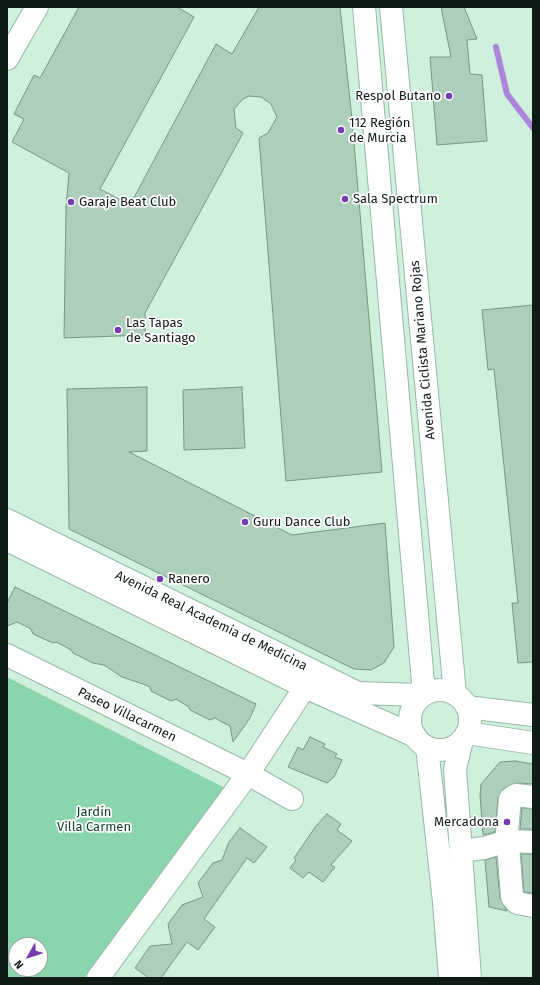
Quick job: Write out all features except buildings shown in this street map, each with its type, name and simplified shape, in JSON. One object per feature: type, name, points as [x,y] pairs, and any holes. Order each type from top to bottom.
[{"type":"main road","points":[[7,59],[37,7]]},
{"type":"main road","points":[[364,7],[423,695]]},
{"type":"main road","name":"Avenida Ciclista Mariano Rojas","points":[[391,7],[461,700]]},
{"type":"main road","name":"Avenida Real Academia de Medicina","points":[[7,520],[313,681],[421,742]]},
{"type":"main road","name":"Avenida Real Academia de Medicina","points":[[7,540],[313,681],[358,693],[423,695]]},
{"type":"main road","name":"Paseo Villacarmen","points":[[7,655],[248,774],[292,799]]},
{"type":"main road","points":[[98,978],[248,774],[313,681]]},
{"type":"main road","points":[[450,978],[444,902],[421,742],[410,722],[410,714],[416,700],[423,695],[439,690],[461,700],[533,715]]},
{"type":"main road","points":[[461,700],[470,716],[455,769],[470,978]]},
{"type":"main road","points":[[421,742],[436,750],[446,749],[464,737],[533,743]]},
{"type":"main road","points":[[533,797],[516,796],[510,799],[507,831],[512,897],[517,903],[533,906]]},
{"type":"main road","points":[[460,851],[484,848],[508,841],[533,842]]},
{"type":"green space","name":"Jardín Villa Carmen","points":[[7,677],[227,789],[84,978],[7,978]]},
{"type":"waterway","points":[[496,47],[507,94],[533,128]]},
{"type":"place","name":"Respol Butano","points":[[449,96]]},
{"type":"place","name":"112 Región de Murcia","points":[[341,130]]},
{"type":"place","name":"Sala Spectrum","points":[[345,199]]},
{"type":"place","name":"Garaje Beat Club","points":[[71,202]]},
{"type":"place","name":"Las Tapas de Santiago","points":[[118,330]]},
{"type":"place","name":"Guru Dance Club","points":[[245,522]]},
{"type":"place","name":"Ranero","points":[[160,579]]},
{"type":"place","name":"Mercadona","points":[[507,822]]}]
